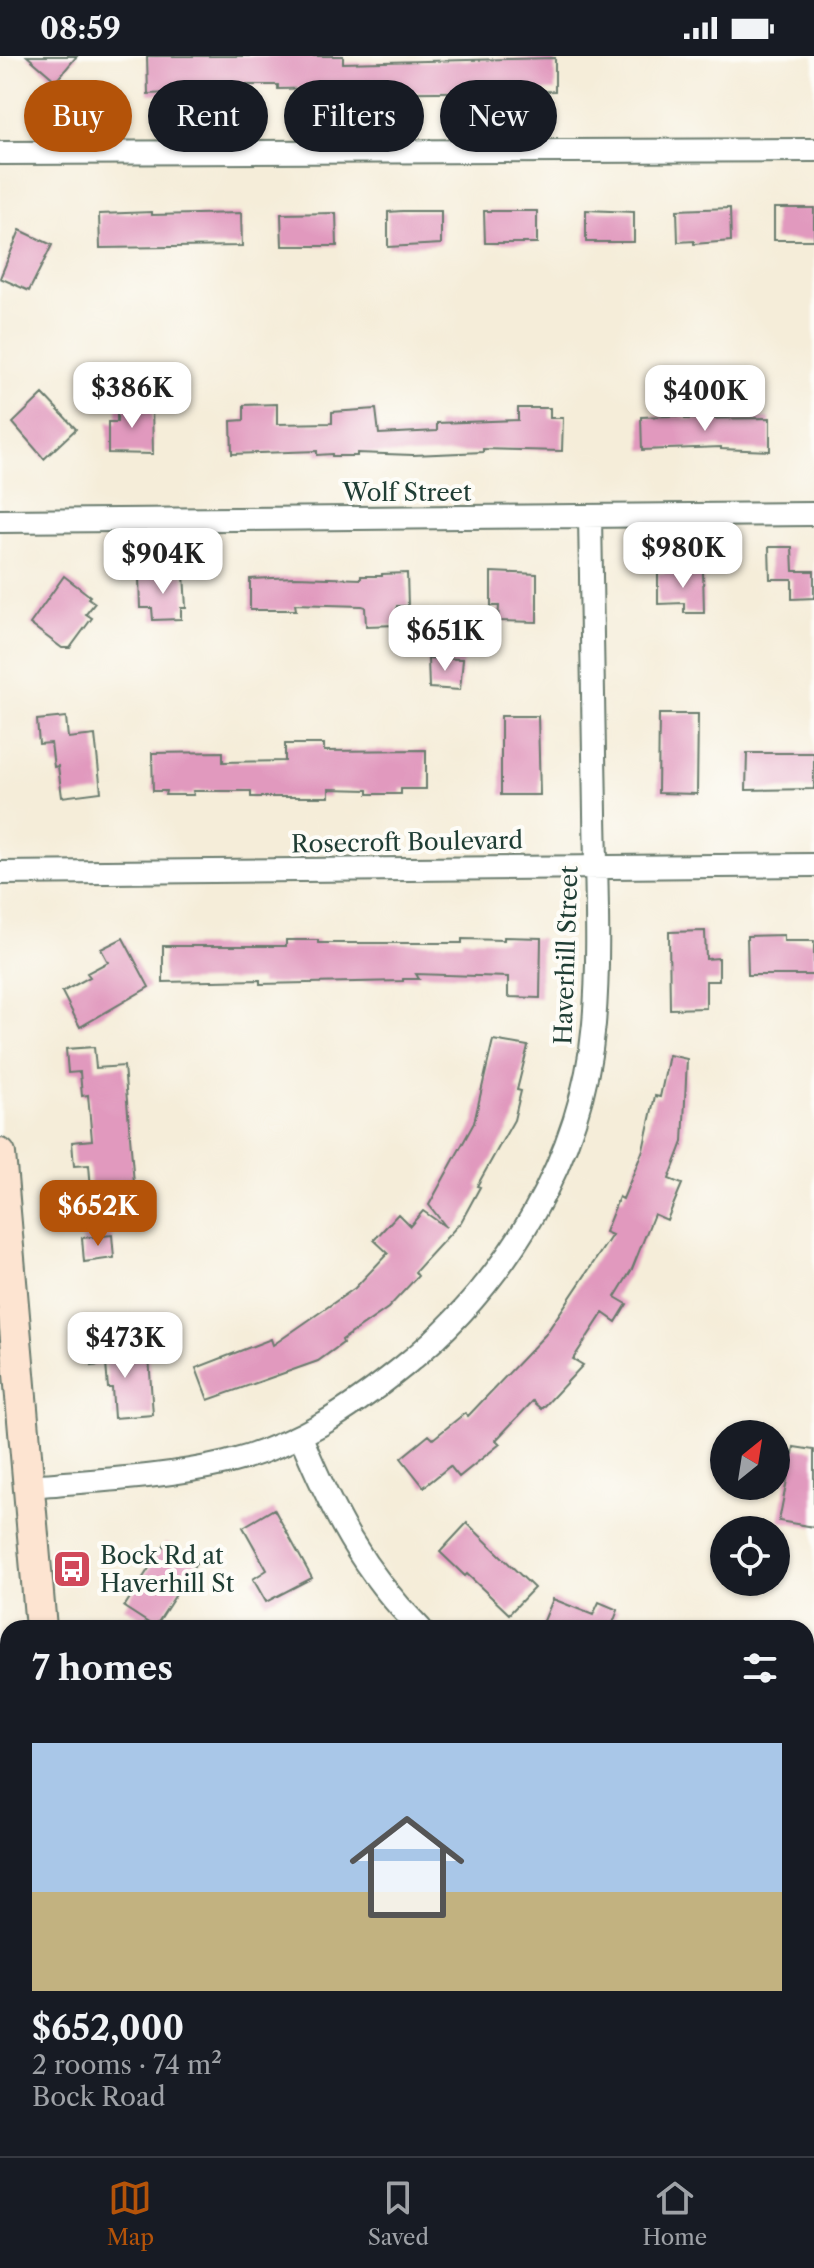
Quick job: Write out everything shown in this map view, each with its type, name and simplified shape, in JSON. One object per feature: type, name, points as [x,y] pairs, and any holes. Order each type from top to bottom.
[{"type":"main road","points":[[0,1154],[40,1620]]},
{"type":"street","points":[[0,153],[814,150]]},
{"type":"street","name":"Wolf Street","points":[[0,521],[814,514]]},
{"type":"street","name":"Haverhill Street","points":[[30,1486],[173,1474],[229,1462],[301,1437],[374,1390],[437,1340],[495,1274],[518,1242],[538,1206],[571,1130],[589,1060],[595,1001],[590,517]]},
{"type":"street","name":"Rosecroft Boulevard","points":[[0,873],[814,865]]},
{"type":"street","points":[[301,1437],[328,1503],[346,1536],[413,1620]]},
{"type":"building","points":[[27,56],[77,56],[55,80]]},
{"type":"building","points":[[147,56],[343,56],[343,63],[555,58],[555,80],[440,80],[440,92],[424,92],[424,80],[284,80],[284,89],[278,89],[278,85],[268,85],[268,80],[148,80],[148,94]]},
{"type":"building","points":[[730,208],[731,241],[678,242],[677,210]]},
{"type":"building","points":[[774,208],[814,208],[814,240],[774,240]]},
{"type":"building","points":[[586,210],[634,212],[634,242],[586,242]]},
{"type":"building","points":[[441,211],[441,244],[388,247],[388,212]]},
{"type":"building","points":[[484,211],[537,211],[537,243],[485,243]]},
{"type":"building","points":[[152,212],[152,215],[241,213],[242,246],[100,248],[99,214]]},
{"type":"building","points":[[336,213],[337,246],[282,246],[281,214]]},
{"type":"building","points":[[20,230],[52,245],[29,291],[0,278]]},
{"type":"building","points":[[43,394],[76,429],[44,459],[13,423]]},
{"type":"building","points":[[117,404],[152,404],[153,454],[108,453],[108,422],[117,422]]},
{"type":"building","points":[[277,404],[277,424],[332,423],[332,412],[376,409],[379,434],[437,431],[437,423],[518,420],[518,408],[550,408],[550,418],[563,418],[562,451],[483,449],[483,452],[413,455],[357,453],[357,456],[317,455],[317,451],[232,454],[231,421],[244,420],[244,405]]},
{"type":"building","points":[[685,416],[685,419],[770,418],[770,451],[721,447],[642,450],[641,417]]},
{"type":"building","points":[[769,547],[792,547],[793,571],[814,571],[814,598],[792,599],[792,579],[770,579]]},
{"type":"building","points":[[703,570],[704,613],[684,613],[684,603],[658,604],[658,573]]},
{"type":"building","points":[[491,572],[537,574],[537,622],[498,621],[499,606],[491,606]]},
{"type":"building","points":[[407,573],[408,606],[397,606],[398,625],[366,626],[365,607],[362,606],[295,604],[296,610],[250,610],[250,579],[361,579],[361,576]]},
{"type":"building","points":[[184,574],[186,608],[181,608],[181,619],[153,620],[152,608],[140,608],[139,577]]},
{"type":"building","points":[[64,576],[95,603],[86,614],[92,618],[70,648],[62,648],[30,624]]},
{"type":"building","points":[[428,658],[463,659],[460,690],[429,688]]},
{"type":"building","points":[[659,714],[698,714],[697,794],[658,793]]},
{"type":"building","points":[[501,716],[538,716],[540,795],[501,795]]},
{"type":"building","points":[[66,717],[68,738],[95,735],[101,792],[62,797],[51,743],[39,744],[37,720]]},
{"type":"building","points":[[285,744],[324,744],[324,751],[426,750],[426,789],[401,789],[401,794],[368,794],[368,790],[329,789],[329,797],[251,797],[251,791],[193,791],[194,795],[165,795],[166,791],[153,791],[152,753],[223,752],[223,762],[285,761]]},
{"type":"building","points":[[747,753],[814,753],[814,789],[746,790]]},
{"type":"building","points":[[705,931],[706,959],[719,958],[719,981],[706,981],[706,1008],[670,1009],[669,932]]},
{"type":"building","points":[[784,935],[784,941],[814,941],[814,975],[748,975],[747,936]]},
{"type":"building","points":[[504,937],[541,938],[540,998],[508,997],[508,977],[416,974],[419,979],[403,981],[260,984],[260,980],[163,982],[163,946],[286,946],[286,940],[318,940],[318,943],[462,943],[462,939],[504,940]]},
{"type":"building","points":[[123,938],[149,987],[80,1027],[62,992],[90,977],[87,973],[108,962],[101,949]]},
{"type":"building","points":[[493,1040],[528,1046],[517,1090],[521,1091],[514,1120],[477,1186],[480,1187],[461,1222],[415,1272],[418,1276],[388,1308],[318,1361],[208,1400],[196,1368],[271,1339],[273,1345],[355,1288],[388,1253],[374,1240],[398,1214],[410,1226],[423,1211],[446,1227],[429,1205],[474,1123]]},
{"type":"building","points":[[94,1047],[96,1068],[124,1066],[135,1195],[96,1202],[95,1189],[91,1189],[89,1165],[74,1166],[72,1142],[92,1140],[88,1095],[82,1096],[80,1072],[68,1073],[66,1049]]},
{"type":"building","points":[[669,1055],[687,1059],[683,1142],[669,1179],[682,1184],[667,1220],[654,1214],[632,1269],[615,1297],[627,1304],[616,1322],[603,1313],[573,1359],[583,1365],[542,1409],[533,1401],[496,1440],[500,1444],[459,1477],[450,1466],[424,1487],[401,1458],[429,1435],[433,1439],[465,1413],[468,1416],[545,1335],[612,1235],[605,1232],[619,1197],[623,1199],[643,1150],[655,1096],[660,1097]]},
{"type":"building","points":[[112,1235],[114,1258],[84,1262],[82,1238]]},
{"type":"building","points":[[119,1339],[121,1360],[149,1357],[153,1415],[114,1418],[112,1388],[108,1388],[106,1364],[92,1366],[91,1342]]},
{"type":"building","points":[[794,1447],[814,1450],[814,1527],[790,1523],[790,1516],[780,1516],[783,1500],[790,1500],[790,1454],[793,1454]]},
{"type":"building","points":[[274,1509],[312,1578],[266,1602],[253,1579],[267,1570],[243,1527]]},
{"type":"building","points":[[467,1523],[534,1588],[509,1614],[440,1552]]},
{"type":"building","points":[[166,1542],[197,1562],[160,1620],[144,1620],[124,1607]]},
{"type":"building","points":[[553,1599],[593,1615],[599,1602],[618,1610],[614,1620],[544,1620]]},
{"type":"place","name":"Bock Rd at Haverhill St","points":[[72,1569]]}]
